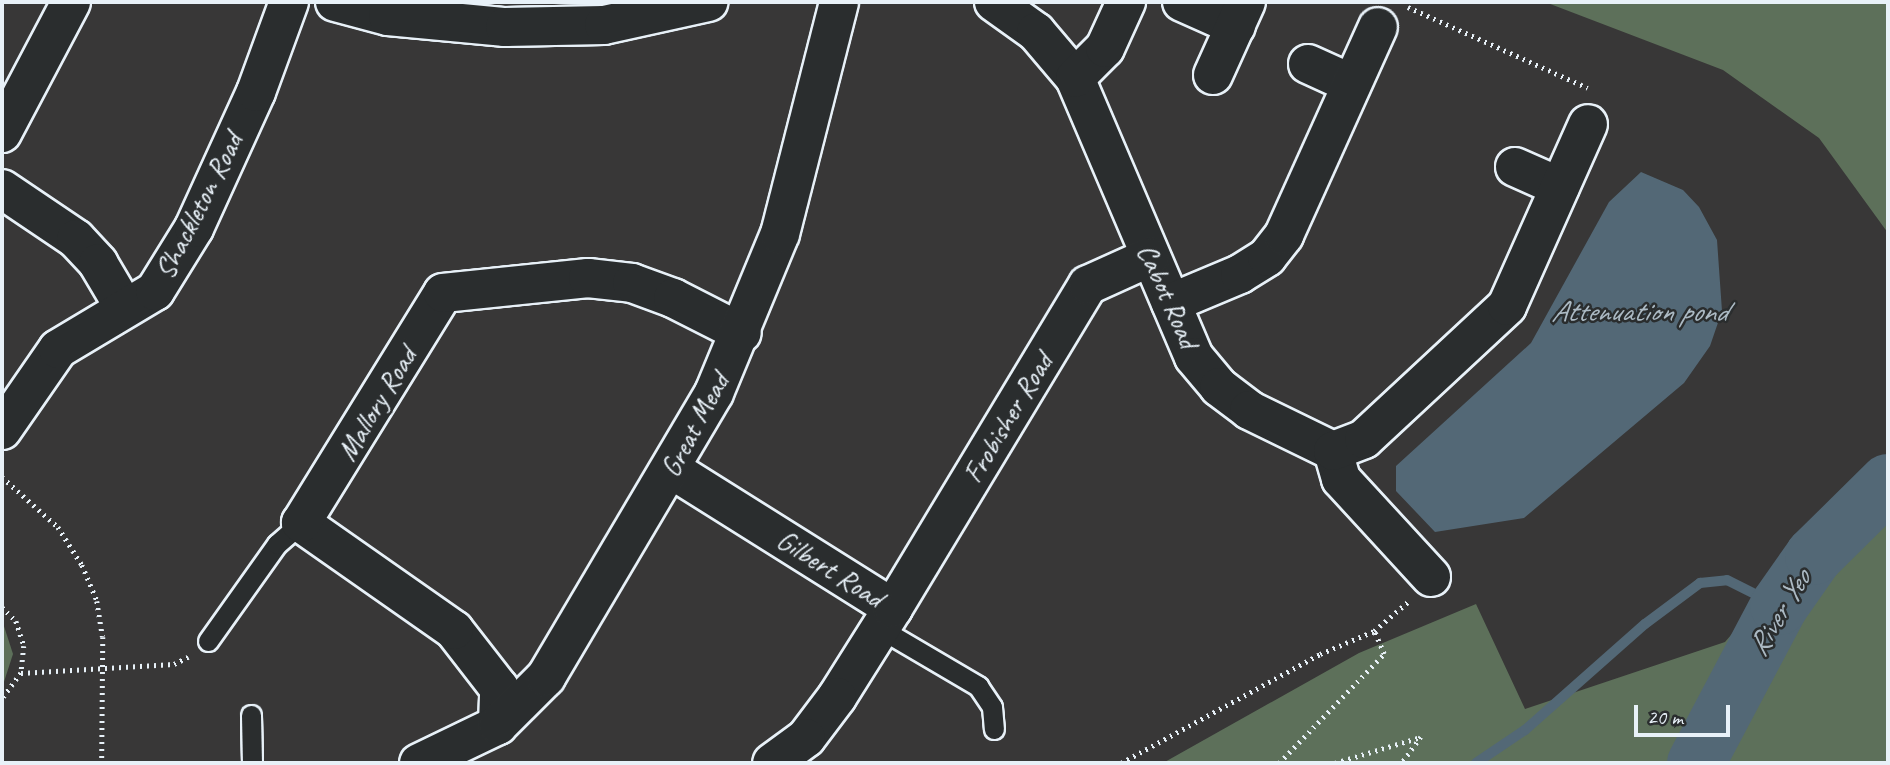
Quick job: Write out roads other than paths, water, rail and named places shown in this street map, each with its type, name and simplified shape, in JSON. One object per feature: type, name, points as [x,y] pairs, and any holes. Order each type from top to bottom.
[{"type":"street","points":[[2,133],[71,2]]},
{"type":"street","name":"Shackleton Road","points":[[2,430],[58,349],[124,307],[155,291],[194,228],[256,92],[289,2]]},
{"type":"street","points":[[335,2],[505,27],[604,25],[709,2]]},
{"type":"street","name":"Great Mead","points":[[435,760],[498,725],[547,677],[671,470],[742,333],[780,234],[839,2]]},
{"type":"street","name":"Cabot Road","points":[[994,2],[1036,32],[1075,78],[1194,356],[1220,387],[1249,410],[1333,451]]},
{"type":"street","points":[[1075,78],[1105,48],[1126,2]]},
{"type":"street","points":[[1182,2],[1241,14],[1213,75]]},
{"type":"street","points":[[1171,303],[1240,274],[1267,257],[1284,235],[1387,15]]},
{"type":"street","points":[[1308,64],[1352,85]]},
{"type":"street","points":[[1431,577],[1341,479],[1333,451],[1364,439],[1507,306],[1588,124]]},
{"type":"street","points":[[1515,167],[1560,187]]},
{"type":"street","points":[[2,190],[76,239],[98,263],[124,307]]},
{"type":"street","name":"Frobisher Road","points":[[887,619],[1088,285],[1150,257]]},
{"type":"street","name":"Mallory Road","points":[[301,523],[443,293],[588,278],[632,283],[673,298],[742,333]]},
{"type":"street","name":"Gilbert Road","points":[[671,470],[887,619],[806,738],[772,763]]},
{"type":"street","points":[[301,523],[454,630],[499,688],[498,725]]},
{"type":"lane","points":[[208,640],[277,544],[301,523]]},
{"type":"lane","points":[[887,619],[978,686],[992,707],[994,729]]},
{"type":"lane","points":[[251,715],[252,763]]},
{"type":"water","name":"Attenuation pond","points":[[1641,172],[1683,190],[1699,207],[1717,240],[1722,311],[1710,346],[1684,383],[1524,518],[1435,532],[1396,491],[1396,466],[1531,343],[1609,202]]},
{"type":"waterway","name":"River Yeo","points":[[1696,763],[1779,606],[1814,556],[1888,483]]},
{"type":"waterway","points":[[1476,763],[1525,730],[1645,624],[1700,583],[1727,580],[1779,606]]}]
